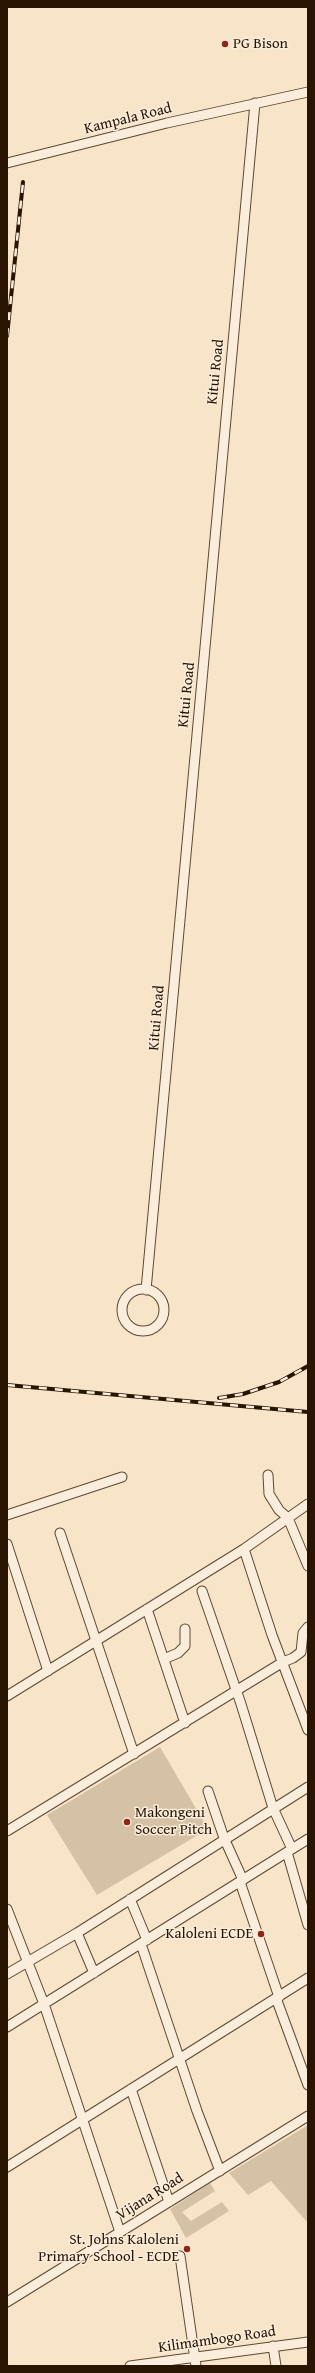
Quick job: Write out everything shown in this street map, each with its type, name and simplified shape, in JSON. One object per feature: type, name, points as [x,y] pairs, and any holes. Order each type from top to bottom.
[{"type":"street","name":"Kampala Road","points":[[7,163],[255,103],[308,92]]},
{"type":"street","name":"Kitui Road","points":[[146,1290],[255,103]]},
{"type":"street","points":[[146,1290],[158,1296],[163,1304],[164,1313],[158,1325],[151,1330],[141,1331],[132,1328],[126,1322],[123,1306],[126,1298],[132,1292],[146,1290]]},
{"type":"street","points":[[268,1475],[269,1494],[279,1510],[288,1518],[308,1566]]},
{"type":"street","points":[[7,1515],[122,1477]]},
{"type":"street","points":[[7,1696],[244,1549],[308,1504]]},
{"type":"street","points":[[60,1533],[134,1754]]},
{"type":"street","points":[[7,1544],[48,1671]]},
{"type":"street","points":[[244,1549],[272,1635],[308,1730]]},
{"type":"street","points":[[202,1591],[273,1808],[289,1851],[308,1925]]},
{"type":"street","points":[[147,1609],[185,1723]]},
{"type":"street","points":[[7,1831],[283,1662],[294,1658],[301,1652],[303,1633],[308,1627]]},
{"type":"street","points":[[164,1659],[178,1653],[185,1646],[185,1629]]},
{"type":"street","points":[[7,1974],[77,1933],[224,1838],[308,1787]]},
{"type":"street","points":[[208,1790],[224,1838],[242,1881],[277,1998],[308,2085]]},
{"type":"street","points":[[7,2027],[308,1839]]},
{"type":"street","points":[[130,1899],[180,2058],[220,2171]]},
{"type":"street","points":[[7,1909],[44,2004],[120,2232]]},
{"type":"street","points":[[77,1933],[94,1973]]},
{"type":"street","points":[[7,2167],[308,1978]]},
{"type":"street","points":[[131,2089],[168,2202]]},
{"type":"street","name":"Vijana Road","points":[[7,2302],[308,2116]]},
{"type":"street","points":[[180,2256],[195,2362]]},
{"type":"street","name":"Kilimambogo Road","points":[[130,2366],[195,2362],[273,2346],[308,2342]]},
{"type":"street","points":[[273,2346],[276,2366]]},
{"type":"shaded area","name":"Makongeni Soccer Pitch","points":[[160,1747],[208,1829],[97,1895],[47,1815]]},
{"type":"shaded area","points":[[308,2125],[308,2223],[271,2181],[248,2195],[229,2173]]},
{"type":"shaded area","points":[[210,2183],[215,2191],[182,2212],[191,2221],[222,2202],[229,2211],[186,2238],[170,2209]]},
{"type":"railway","points":[[7,336],[23,182]]},
{"type":"railway","points":[[219,1398],[243,1394],[279,1382],[308,1366]]},
{"type":"railway","points":[[7,1385],[308,1412]]},
{"type":"place","name":"PG Bison","points":[[225,44]]},
{"type":"place","name":"Makongeni Soccer Pitch","points":[[127,1822]]},
{"type":"place","name":"Kaloleni ECDE","points":[[261,1934]]},
{"type":"place","name":"St. Johns Kaloleni Primary School - ECDE","points":[[187,2249]]}]
